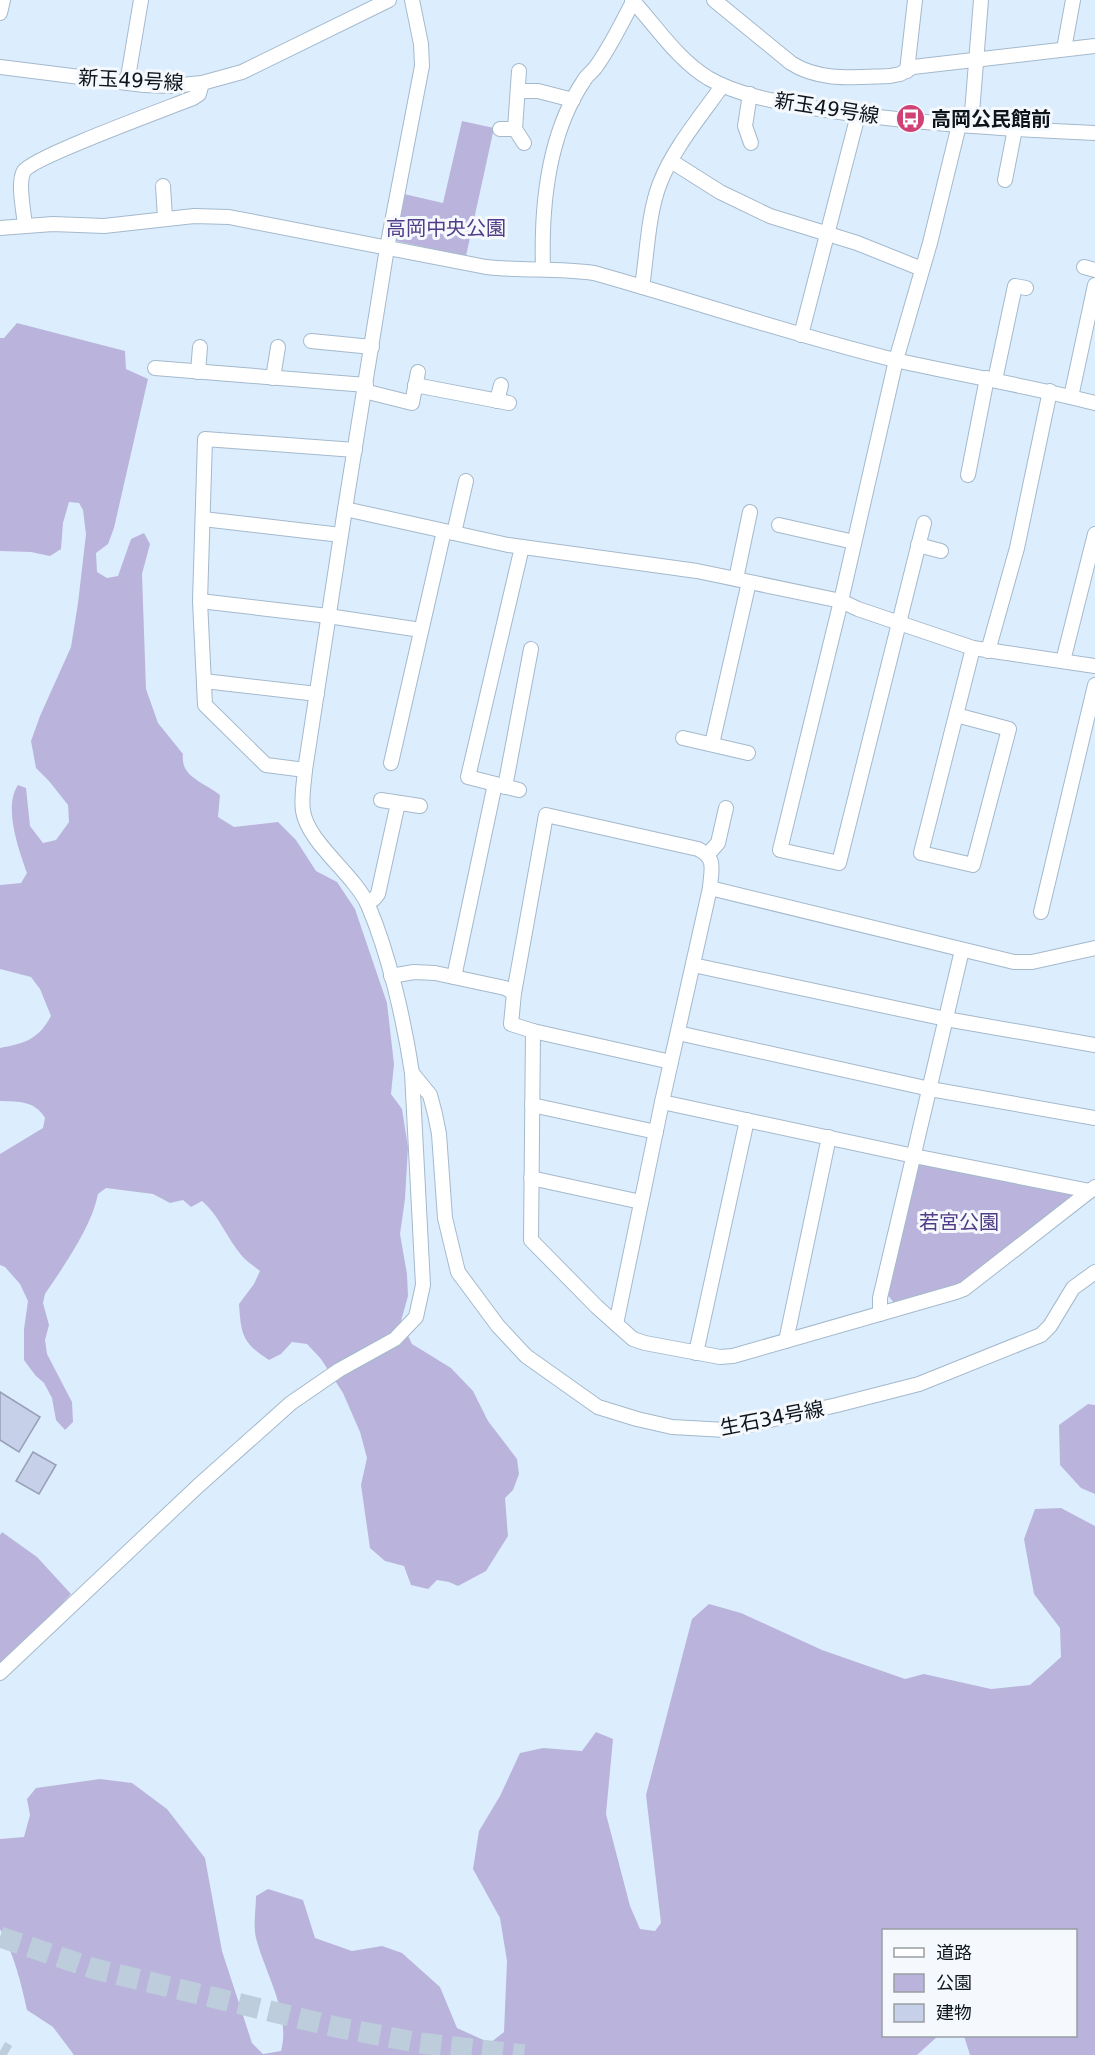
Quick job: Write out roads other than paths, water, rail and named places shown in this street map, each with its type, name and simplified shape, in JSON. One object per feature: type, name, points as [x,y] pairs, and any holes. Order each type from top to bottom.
[{"type":"street","points":[[0,13],[3,0]]},
{"type":"street","points":[[128,83],[141,0]]},
{"type":"street","name":"新玉49号線","points":[[0,67],[128,83],[171,86],[202,83],[242,72],[389,0]]},
{"type":"street","points":[[0,1673],[198,1486],[291,1403],[339,1370],[395,1339],[416,1317],[423,1286],[412,1073],[407,1040],[384,949],[367,903],[309,829],[303,813],[305,770],[345,509],[387,248],[422,66],[422,44],[412,0]]},
{"type":"street","points":[[543,268],[542,244],[550,158],[556,137],[583,80],[595,69],[633,0]]},
{"type":"street","name":"新玉49号線","points":[[633,0],[688,63],[706,77],[722,86],[777,102],[858,115],[1015,129],[1095,133]]},
{"type":"street","points":[[906,71],[915,0]]},
{"type":"street","points":[[924,523],[839,863],[780,850],[841,601],[896,360],[965,125],[976,58],[981,0]]},
{"type":"street","points":[[1064,49],[1073,0]]},
{"type":"street","points":[[722,3],[799,69],[839,78],[890,76],[913,67],[1095,45]]},
{"type":"street","points":[[519,71],[515,129],[524,143]]},
{"type":"street","points":[[25,226],[21,185],[25,170],[48,156],[193,98],[199,94],[202,83]]},
{"type":"street","points":[[642,287],[654,203],[660,183],[671,161],[722,86]]},
{"type":"street","points":[[518,91],[538,91],[573,100]]},
{"type":"street","points":[[750,94],[745,126],[751,143]]},
{"type":"street","points":[[801,335],[858,115]]},
{"type":"street","points":[[500,129],[515,129]]},
{"type":"street","points":[[1005,180],[1015,129]]},
{"type":"street","points":[[671,161],[742,204],[826,235],[857,243],[922,269]]},
{"type":"street","points":[[163,186],[165,218]]},
{"type":"street","points":[[0,228],[104,226],[194,216],[246,219],[486,267],[518,271],[543,268],[594,273],[801,335],[896,360],[1050,391],[1095,403]]},
{"type":"street","points":[[1071,397],[1095,285]]},
{"type":"street","points":[[968,475],[1015,286],[1026,288]]},
{"type":"street","points":[[311,341],[372,347]]},
{"type":"street","points":[[198,372],[200,347]]},
{"type":"street","points":[[273,378],[278,347]]},
{"type":"street","points":[[155,368],[365,388],[412,403],[417,379],[503,402],[501,385]]},
{"type":"street","points":[[988,651],[1017,548],[1050,391]]},
{"type":"street","points":[[305,770],[266,765],[205,705],[200,601],[205,439],[355,450]]},
{"type":"street","points":[[391,763],[421,630],[466,481]]},
{"type":"street","points":[[345,509],[522,547],[697,571],[743,580],[841,601],[973,648],[1095,666]]},
{"type":"street","points":[[712,744],[743,580],[750,512]]},
{"type":"street","points":[[203,519],[341,535]]},
{"type":"street","points":[[779,525],[854,542]]},
{"type":"street","points":[[1063,661],[1089,582],[1095,534]]},
{"type":"street","points":[[918,545],[941,551]]},
{"type":"street","points":[[506,787],[468,777],[522,547]]},
{"type":"street","points":[[200,601],[421,630]]},
{"type":"street","points":[[956,715],[1009,729],[973,866],[921,853],[956,715],[973,648]]},
{"type":"street","points":[[454,977],[506,787],[531,649]]},
{"type":"street","points":[[204,681],[317,694]]},
{"type":"street","points":[[1041,912],[1095,685]]},
{"type":"street","points":[[684,738],[748,753]]},
{"type":"street","points":[[381,800],[420,806]]},
{"type":"street","points":[[367,903],[378,894],[398,802]]},
{"type":"street","points":[[708,854],[718,843],[726,808]]},
{"type":"street","points":[[616,1324],[662,1102],[678,1033],[710,888],[712,860],[708,854],[698,849],[546,815],[514,993],[512,1024],[533,1031],[671,1062]]},
{"type":"street","points":[[710,888],[1014,962],[1032,962],[1095,948]]},
{"type":"street","points":[[880,1314],[880,1298],[962,950]]},
{"type":"street","points":[[693,965],[946,1019],[1095,1045]]},
{"type":"street","points":[[391,976],[414,972],[454,977],[505,988],[514,993]]},
{"type":"street","points":[[533,1031],[531,1240],[597,1307],[633,1339],[645,1343],[720,1357],[733,1356],[964,1289],[1093,1189]]},
{"type":"street","points":[[678,1033],[930,1089],[1095,1118]]},
{"type":"street","name":"生石34号線","points":[[412,1073],[430,1095],[435,1114],[439,1134],[445,1218],[458,1272],[498,1326],[526,1356],[598,1407],[637,1419],[672,1427],[726,1430],[919,1384],[1041,1335],[1050,1326],[1073,1288],[1095,1272]]},
{"type":"street","points":[[662,1102],[914,1156],[1093,1189]]},
{"type":"street","points":[[532,1105],[656,1132]]},
{"type":"street","points":[[696,1353],[747,1120]]},
{"type":"street","points":[[786,1341],[829,1137]]},
{"type":"street","points":[[531,1178],[642,1202]]},
{"type":"tunnel","points":[[0,1937],[95,1969],[336,2027],[420,2043],[524,2055]]},
{"type":"tunnel","points":[[0,2051],[7,2055]]},
{"type":"place","name":"高岡公民館前","points":[[910,119]]},
{"type":"park label","name":"高岡中央公園","points":[[446,228]]},
{"type":"park label","name":"若宮公園","points":[[959,1222]]}]
